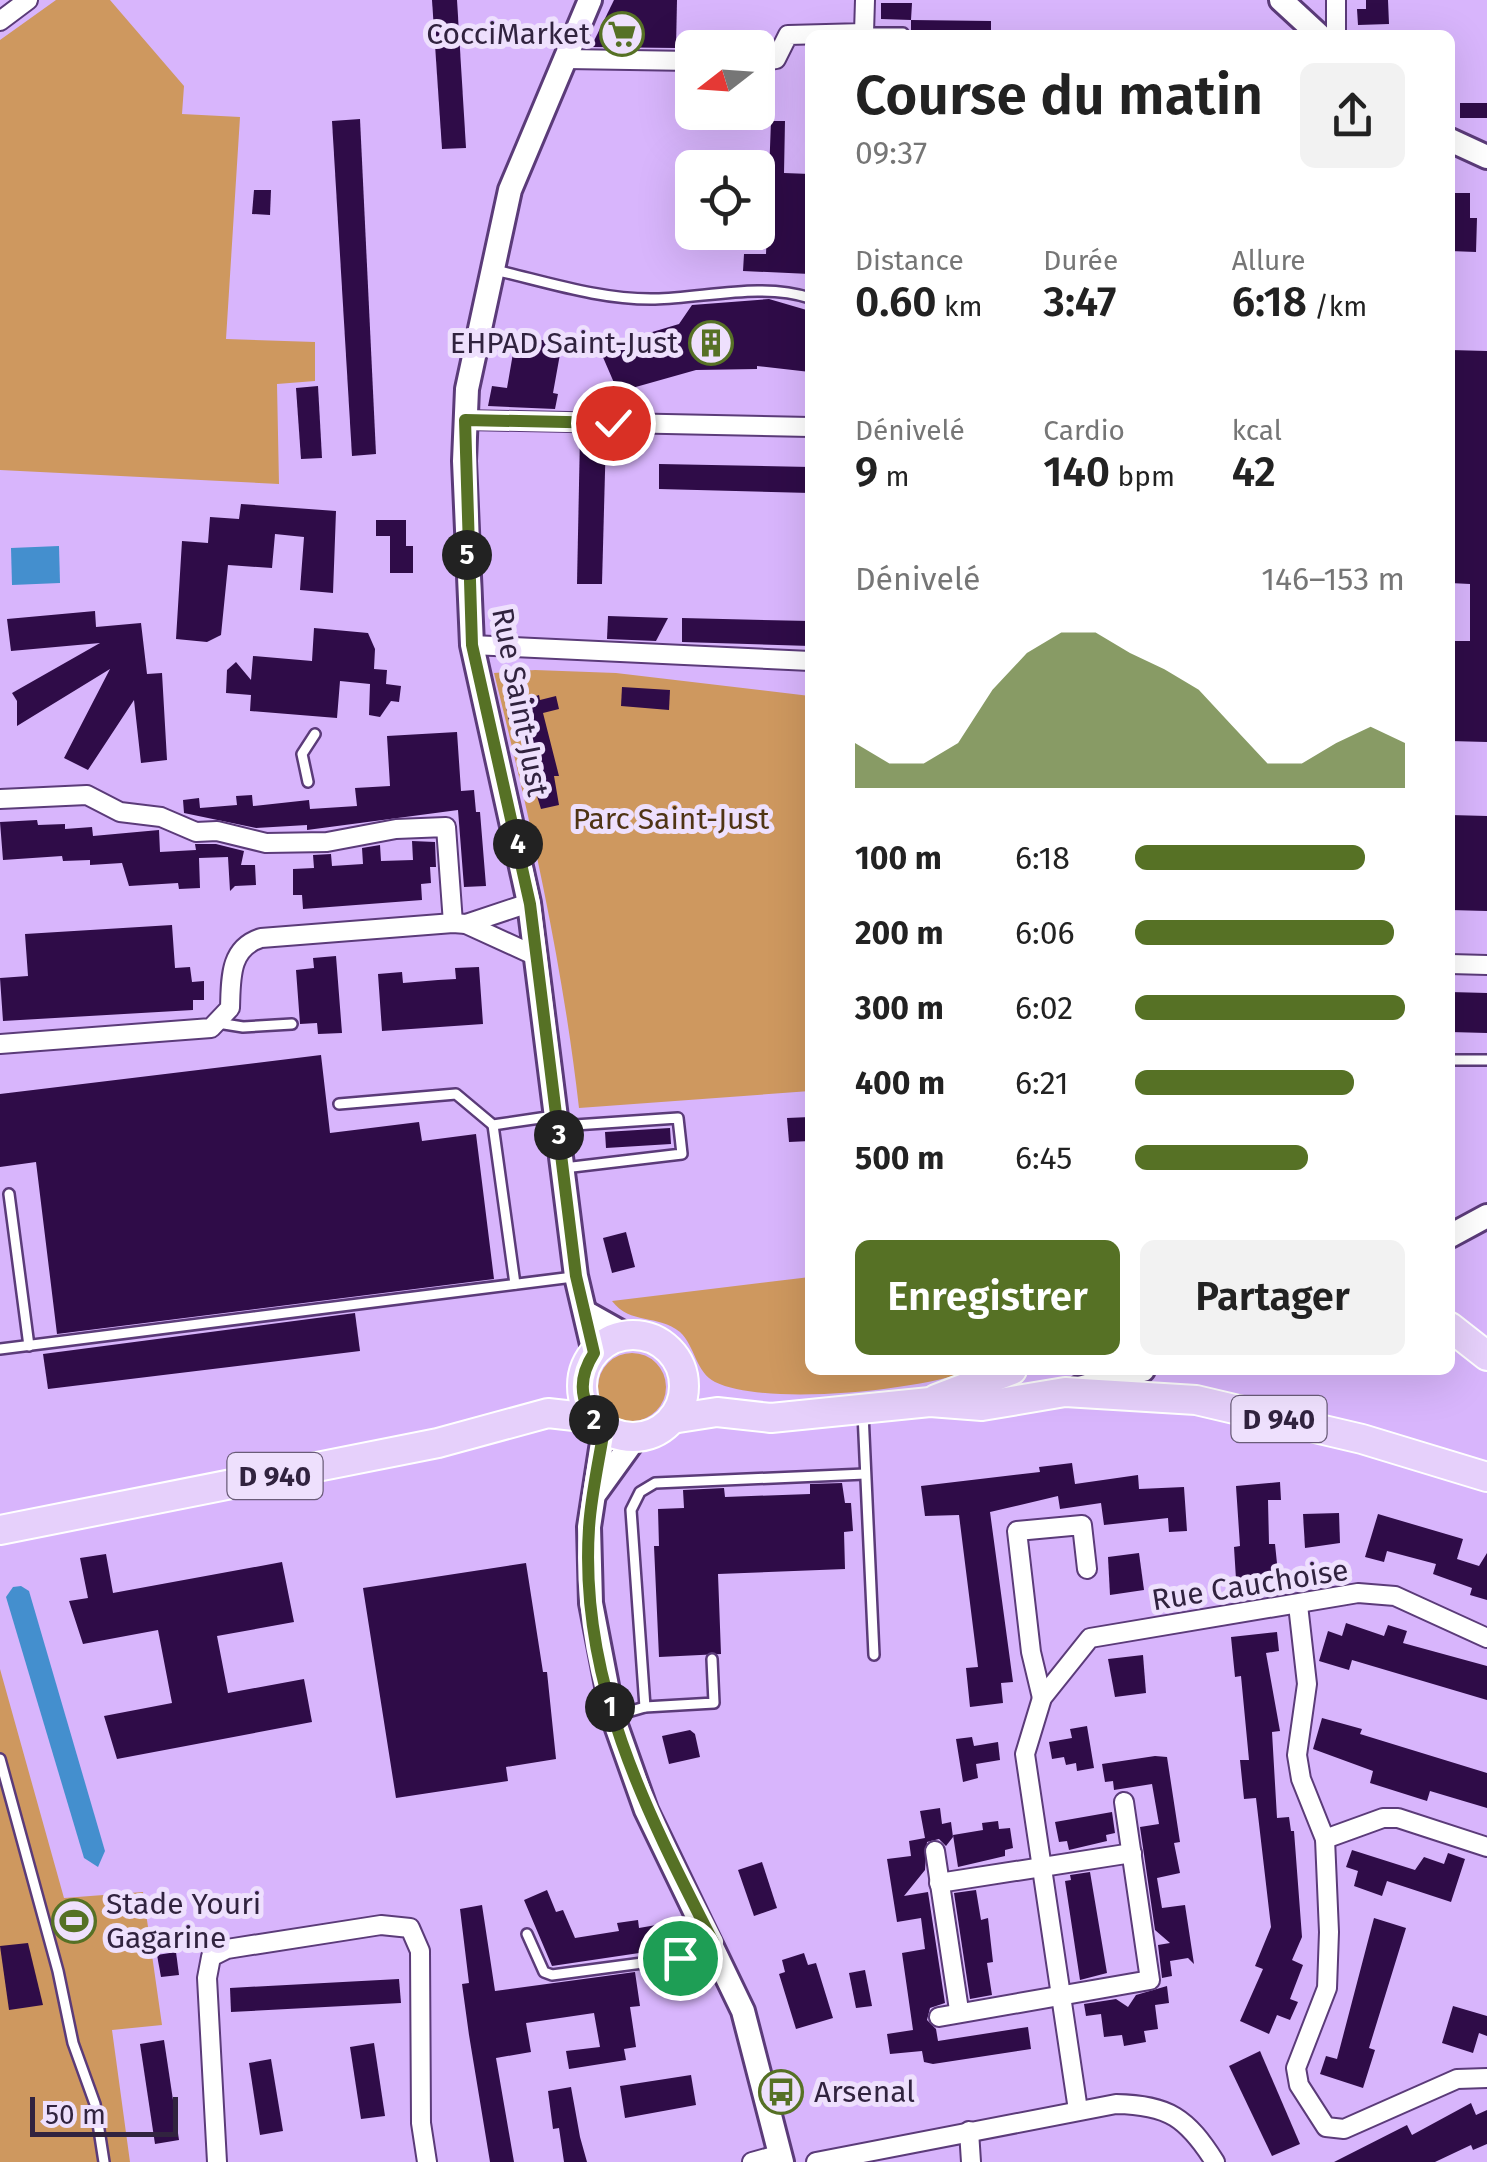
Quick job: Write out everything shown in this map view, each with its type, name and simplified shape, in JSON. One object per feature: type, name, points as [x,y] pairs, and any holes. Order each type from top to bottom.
[{"type":"main road","points":[[1455,1331],[1487,1356]]},
{"type":"main road","points":[[626,1335],[657,1340],[679,1363],[684,1379],[680,1407],[672,1419],[662,1428],[636,1438],[598,1423],[582,1381],[594,1353],[626,1335]]},
{"type":"main road","name":"D 940","points":[[930,1402],[999,1375]]},
{"type":"main road","points":[[684,1379],[717,1412]]},
{"type":"main road","name":"D 940","points":[[0,1530],[438,1443],[548,1412],[582,1381]]},
{"type":"main road","name":"D 940","points":[[672,1419],[717,1412],[771,1418],[930,1402],[982,1406],[1065,1392],[1196,1400],[1362,1438],[1487,1477]]},
{"type":"main road","name":"D 940","points":[[548,1412],[598,1423]]},
{"type":"street","points":[[0,21],[28,0]]},
{"type":"street","name":"Rue Saint-Just","points":[[590,0],[510,190],[467,389],[465,420],[472,645],[530,904],[576,1276],[594,1353]]},
{"type":"street","points":[[864,30],[865,0]]},
{"type":"street","points":[[1281,0],[1314,30]]},
{"type":"street","points":[[1336,0],[1336,30]]},
{"type":"street","points":[[775,59],[788,36],[805,35]]},
{"type":"street","points":[[566,59],[675,62]]},
{"type":"street","points":[[1455,142],[1487,157]]},
{"type":"street","points":[[465,420],[805,427]]},
{"type":"street","points":[[472,645],[805,662]]},
{"type":"street","points":[[0,799],[87,795],[120,812],[161,817],[196,832],[217,831],[266,842],[327,842],[396,829],[446,827],[459,924]]},
{"type":"street","points":[[0,1044],[204,1030],[218,1023],[230,1008],[236,959],[250,942],[459,924],[530,904]]},
{"type":"street","points":[[459,924],[536,956]]},
{"type":"street","points":[[1455,964],[1487,964]]},
{"type":"street","points":[[1455,1233],[1487,1216]]},
{"type":"street","points":[[585,1312],[626,1335]]},
{"type":"street","points":[[1065,1392],[1125,1375]]},
{"type":"street","points":[[598,1423],[589,1527],[590,1602],[612,1717],[646,1810],[713,1942],[748,2025],[782,2158],[752,2162]]},
{"type":"street","points":[[594,1494],[636,1438]]},
{"type":"street","name":"Rue Cauchoise","points":[[1042,1698],[1031,1652],[1017,1532],[1082,1525],[1087,1569]]},
{"type":"street","name":"Rue Cauchoise","points":[[1078,2110],[1025,1754],[1042,1698],[1090,1638],[1358,1593],[1395,1596],[1487,1638]]},
{"type":"street","points":[[1298,1605],[1307,1684],[1297,1755],[1301,1780],[1325,1839],[1328,1988],[1296,2068],[1299,2085],[1326,2127],[1344,2128],[1457,2079],[1487,2078]]},
{"type":"street","points":[[959,2010],[1150,1980],[1124,1802]]},
{"type":"street","points":[[1325,1839],[1383,1818],[1398,1818],[1487,1847]]},
{"type":"street","points":[[935,1850],[960,2014],[939,2016]]},
{"type":"street","points":[[940,1883],[1132,1853]]},
{"type":"street","points":[[218,2162],[207,1978],[211,1957],[228,1949],[380,1925],[410,1928],[420,1951],[421,2123],[428,2162]]},
{"type":"street","points":[[816,2162],[1078,2110],[1148,2104],[1192,2126],[1215,2162]]},
{"type":"street","points":[[969,2131],[972,2162]]},
{"type":"lane","points":[[492,269],[583,291],[652,299],[728,292],[805,298]]},
{"type":"lane","points":[[308,782],[302,754],[315,734]]},
{"type":"lane","points":[[218,1023],[243,1027],[292,1024]]},
{"type":"lane","points":[[1455,1060],[1487,1060]]},
{"type":"lane","points":[[340,1104],[456,1094],[493,1125],[515,1284]]},
{"type":"lane","points":[[493,1125],[678,1118],[682,1154],[564,1168]]},
{"type":"lane","points":[[9,1194],[29,1346]]},
{"type":"lane","points":[[0,1349],[576,1276]]},
{"type":"lane","points":[[862,1411],[874,1656]]},
{"type":"lane","points":[[645,1707],[631,1510],[640,1492],[654,1483],[865,1474]]},
{"type":"lane","points":[[612,1717],[645,1707],[714,1703],[712,1659]]},
{"type":"lane","points":[[0,1759],[58,1971],[73,2043],[95,2104],[104,2162]]},
{"type":"lane","points":[[527,1934],[544,1972],[552,1975],[680,1958],[713,1942]]},
{"type":"green space","points":[[56,0],[110,0],[184,86],[182,114],[240,117],[226,339],[315,342],[315,381],[277,384],[279,484],[0,470],[0,40]]},
{"type":"green space","name":"Parc Saint-Just","points":[[494,673],[616,673],[805,695],[805,1091],[579,1108],[544,889]]},
{"type":"green space","points":[[805,1278],[805,1375],[956,1375],[844,1393],[739,1389],[709,1378],[680,1332],[627,1313],[612,1301]]},
{"type":"green space","points":[[632,1353],[645,1355],[656,1363],[664,1374],[664,1400],[656,1411],[645,1419],[632,1421],[619,1419],[608,1411],[600,1400],[598,1387],[600,1374],[608,1363],[619,1355]]},
{"type":"green space","name":"Stade Youri Gagarine","points":[[0,1669],[64,1898],[143,1892],[162,2025],[112,2030],[130,2162],[0,2162]]},
{"type":"water","points":[[59,546],[60,583],[12,585],[11,548]]},
{"type":"water","points":[[13,1587],[29,1591],[105,1851],[98,1867],[84,1858],[6,1597]]},
{"type":"building","points":[[432,0],[457,0],[466,148],[442,149]]},
{"type":"building","points":[[614,0],[677,0],[675,48],[591,47]]},
{"type":"building","points":[[1366,0],[1388,0],[1389,24],[1358,25],[1357,9],[1366,9]]},
{"type":"building","points":[[881,3],[912,3],[911,20],[881,19]]},
{"type":"building","points":[[911,20],[991,21],[991,30],[911,30]]},
{"type":"building","points":[[1460,103],[1487,103],[1487,118],[1460,118]]},
{"type":"building","points":[[360,119],[376,454],[352,456],[332,121]]},
{"type":"building","points":[[775,121],[785,121],[784,173],[805,174],[805,274],[743,271],[744,254],[775,250],[775,150],[770,150],[771,130],[775,130]]},
{"type":"building","points":[[254,190],[271,190],[270,215],[252,214]]},
{"type":"building","points":[[1455,193],[1470,193],[1470,218],[1477,218],[1476,252],[1455,251]]},
{"type":"building","name":"EHPAD Saint-Just","points":[[769,299],[805,310],[805,371],[757,366],[696,370],[618,392],[599,348],[679,324],[692,305]]},
{"type":"building","points":[[516,336],[562,343],[553,393],[558,394],[555,409],[488,406],[492,386],[507,388]]},
{"type":"building","points":[[1455,350],[1487,351],[1487,742],[1455,741],[1455,641],[1470,641],[1470,584],[1455,583]]},
{"type":"building","points":[[318,386],[322,458],[301,459],[296,388]]},
{"type":"building","points":[[580,435],[606,435],[602,584],[577,584]]},
{"type":"building","points":[[659,464],[805,467],[805,493],[659,489]]},
{"type":"building","points":[[241,504],[336,511],[333,593],[300,590],[304,537],[275,534],[272,568],[228,565],[221,635],[207,642],[176,639],[182,541],[208,543],[210,517],[239,519]]},
{"type":"building","points":[[376,520],[406,520],[406,546],[413,546],[413,573],[390,573],[390,536],[376,536]]},
{"type":"building","points":[[95,611],[96,627],[141,623],[147,674],[162,673],[167,760],[141,763],[134,700],[88,770],[64,758],[110,669],[17,726],[17,701],[12,693],[100,643],[11,651],[7,619]]},
{"type":"building","points":[[608,616],[668,618],[656,641],[607,639]]},
{"type":"building","points":[[682,618],[805,621],[805,646],[682,642]]},
{"type":"building","points":[[314,628],[368,633],[375,649],[374,669],[387,670],[386,684],[401,686],[399,702],[391,701],[380,717],[369,715],[370,684],[340,681],[337,718],[250,711],[251,695],[226,693],[227,670],[236,662],[251,680],[253,656],[312,661]]},
{"type":"building","points":[[622,687],[670,690],[669,710],[621,706]]},
{"type":"building","points":[[539,695],[540,700],[556,696],[559,709],[543,713],[559,776],[554,776],[559,805],[541,809],[532,780],[525,718],[509,722],[506,706]]},
{"type":"building","points":[[457,732],[461,791],[474,790],[476,812],[480,812],[486,886],[464,887],[458,810],[307,830],[307,825],[256,828],[184,813],[183,800],[199,798],[200,808],[237,805],[236,796],[252,795],[253,806],[309,800],[310,809],[357,806],[355,788],[390,786],[387,736]]},
{"type":"building","points":[[1455,815],[1487,816],[1487,911],[1455,910]]},
{"type":"building","points":[[37,820],[38,825],[65,824],[65,829],[92,827],[93,836],[159,830],[160,852],[196,850],[195,844],[244,851],[241,865],[255,865],[256,885],[235,886],[230,891],[228,857],[199,858],[200,888],[179,889],[178,883],[129,886],[122,863],[90,865],[90,860],[63,861],[62,856],[3,860],[0,822]]},
{"type":"building","points":[[412,841],[435,842],[436,867],[430,867],[431,883],[421,884],[422,900],[303,909],[302,895],[293,895],[293,869],[314,868],[313,855],[331,854],[332,866],[363,864],[362,848],[380,845],[381,861],[413,860]]},
{"type":"building","points":[[172,925],[175,968],[190,967],[192,982],[204,981],[204,1000],[193,1000],[193,1010],[3,1021],[0,978],[28,976],[25,934]]},
{"type":"building","points":[[336,956],[342,1033],[318,1034],[317,1023],[300,1024],[296,970],[314,968],[313,958]]},
{"type":"building","points":[[479,967],[483,1024],[382,1031],[378,974],[402,972],[403,983],[456,979],[455,968]]},
{"type":"building","points":[[1455,992],[1487,993],[1487,1033],[1455,1032]]},
{"type":"building","points":[[321,1055],[330,1133],[419,1122],[422,1141],[476,1134],[494,1279],[57,1334],[36,1162],[0,1167],[0,1094]]},
{"type":"building","points":[[805,1117],[805,1141],[789,1142],[787,1118]]},
{"type":"building","points":[[670,1128],[671,1144],[606,1148],[605,1132]]},
{"type":"building","points":[[626,1232],[635,1267],[612,1273],[603,1238]]},
{"type":"building","points":[[355,1313],[360,1351],[48,1389],[43,1354]]},
{"type":"building","points":[[1072,1463],[1075,1484],[1138,1475],[1139,1489],[1184,1487],[1187,1531],[1169,1532],[1168,1518],[1104,1525],[1101,1503],[1060,1509],[1058,1496],[990,1512],[1013,1682],[1001,1683],[1003,1703],[970,1707],[966,1668],[978,1667],[959,1515],[925,1516],[921,1486],[1040,1472],[1039,1467]]},
{"type":"building","points":[[1280,1482],[1281,1500],[1268,1500],[1269,1544],[1275,1544],[1278,1573],[1236,1579],[1234,1547],[1240,1546],[1236,1486]]},
{"type":"building","points":[[842,1483],[845,1503],[851,1503],[853,1531],[844,1532],[845,1569],[718,1574],[721,1654],[659,1657],[654,1546],[659,1546],[658,1509],[684,1508],[683,1490],[724,1488],[725,1497],[810,1494],[810,1484]]},
{"type":"building","points":[[1339,1513],[1340,1543],[1305,1548],[1303,1514]]},
{"type":"building","points":[[1378,1514],[1463,1539],[1457,1559],[1479,1566],[1487,1553],[1487,1600],[1470,1595],[1472,1588],[1433,1574],[1436,1564],[1387,1551],[1384,1562],[1365,1557]]},
{"type":"building","points":[[1139,1553],[1144,1590],[1110,1595],[1108,1557]]},
{"type":"building","points":[[106,1554],[113,1593],[282,1562],[294,1622],[217,1636],[228,1693],[304,1679],[312,1722],[117,1759],[104,1716],[172,1703],[158,1630],[83,1644],[69,1601],[88,1598],[80,1558]]},
{"type":"building","points":[[526,1563],[543,1672],[547,1672],[556,1759],[506,1767],[508,1781],[396,1798],[363,1588]]},
{"type":"building","points":[[1346,1623],[1384,1636],[1388,1625],[1407,1631],[1403,1643],[1487,1666],[1487,1700],[1352,1660],[1349,1670],[1319,1661],[1328,1631],[1342,1636]]},
{"type":"building","points":[[1277,1632],[1279,1651],[1266,1653],[1280,1731],[1272,1732],[1277,1818],[1289,1817],[1294,1831],[1302,1937],[1292,1960],[1303,1965],[1290,1999],[1298,2002],[1290,2020],[1277,2015],[1269,2034],[1240,2021],[1263,1969],[1255,1966],[1271,1927],[1256,1798],[1244,1799],[1240,1760],[1249,1760],[1241,1676],[1235,1677],[1231,1637]]},
{"type":"building","points":[[1143,1655],[1146,1693],[1115,1697],[1108,1659]]},
{"type":"building","points":[[1322,1718],[1362,1729],[1360,1734],[1487,1773],[1487,1808],[1430,1791],[1427,1801],[1370,1783],[1373,1771],[1313,1749]]},
{"type":"building","points":[[1087,1726],[1094,1768],[1077,1771],[1076,1763],[1066,1765],[1064,1757],[1052,1759],[1049,1742],[1072,1738],[1070,1729]]},
{"type":"building","points":[[690,1730],[695,1734],[700,1757],[669,1764],[662,1736]]},
{"type":"building","points":[[972,1737],[974,1746],[998,1742],[1000,1760],[976,1764],[978,1778],[963,1782],[956,1739]]},
{"type":"building","points":[[1167,1757],[1180,1842],[1174,1843],[1180,1873],[1157,1878],[1162,1908],[1185,1905],[1194,1964],[1188,1958],[1170,1961],[1172,1976],[1162,1978],[1158,1945],[1170,1943],[1155,1930],[1140,1827],[1159,1824],[1152,1784],[1114,1790],[1113,1781],[1105,1782],[1102,1764]]},
{"type":"building","points":[[940,1808],[942,1824],[951,1822],[953,1837],[946,1846],[939,1839],[927,1842],[925,1870],[904,1896],[928,1892],[945,2003],[930,2008],[927,2020],[936,2029],[938,2041],[1028,2027],[1031,2049],[933,2064],[924,2062],[922,2051],[890,2054],[887,2034],[913,2030],[902,1953],[925,1949],[921,1918],[897,1922],[887,1859],[911,1856],[909,1841],[925,1838],[920,1811]]},
{"type":"building","points":[[1112,1812],[1115,1833],[1106,1835],[1107,1841],[1069,1850],[1067,1841],[1059,1842],[1055,1822]]},
{"type":"building","points":[[998,1821],[999,1829],[1010,1828],[1013,1848],[1005,1850],[1005,1856],[958,1867],[953,1835],[983,1830],[982,1823]]},
{"type":"building","points":[[1352,1850],[1415,1870],[1424,1857],[1444,1864],[1448,1853],[1465,1859],[1451,1902],[1387,1881],[1382,1896],[1354,1886],[1358,1871],[1346,1867]]},
{"type":"building","points":[[762,1862],[777,1908],[754,1916],[738,1870]]},
{"type":"building","points":[[1090,1872],[1107,1973],[1080,1980],[1065,1881],[1071,1880],[1070,1875]]},
{"type":"building","points":[[547,1890],[556,1912],[563,1910],[575,1938],[619,1931],[617,1923],[638,1920],[639,1928],[662,1924],[666,1949],[552,1966],[524,1900]]},
{"type":"building","points":[[976,1890],[981,1920],[988,1918],[993,1962],[987,1963],[992,1995],[970,1999],[954,1893]]},
{"type":"building","points":[[482,1905],[495,1991],[635,1972],[640,2006],[630,2007],[636,2047],[624,2049],[626,2060],[569,2069],[566,2051],[600,2047],[594,2013],[526,2023],[531,2052],[496,2058],[514,2162],[490,2162],[462,1984],[469,1983],[460,1909]]},
{"type":"building","points":[[1374,1918],[1406,1928],[1369,2048],[1375,2050],[1363,2088],[1320,2074],[1326,2056],[1337,2059]]},
{"type":"building","points":[[28,1943],[43,2005],[9,2010],[0,1946]]},
{"type":"building","points":[[176,1952],[179,1975],[161,1977],[157,1955]]},
{"type":"building","points":[[804,1953],[808,1965],[816,1963],[833,2018],[796,2029],[779,1974],[785,1972],[782,1960]]},
{"type":"building","points":[[865,1970],[872,2006],[856,2008],[849,1973]]},
{"type":"building","points":[[399,1979],[401,2003],[231,2012],[230,1988]]},
{"type":"building","points":[[1167,1986],[1169,2003],[1155,2005],[1158,2029],[1144,2031],[1146,2042],[1124,2046],[1122,2035],[1104,2037],[1101,2014],[1086,2016],[1084,2004],[1116,1999],[1128,2007],[1136,1995]]},
{"type":"building","points":[[1453,2006],[1487,2016],[1487,2036],[1479,2033],[1473,2053],[1442,2043]]},
{"type":"building","points":[[164,2040],[179,2140],[155,2144],[140,2044]]},
{"type":"building","points":[[374,2043],[385,2116],[361,2119],[350,2047]]},
{"type":"building","points":[[1260,2051],[1300,2144],[1272,2156],[1229,2066]]},
{"type":"building","points":[[271,2059],[283,2131],[260,2135],[249,2063]]},
{"type":"building","points":[[691,2075],[696,2105],[625,2118],[620,2086]]},
{"type":"building","points":[[571,2087],[587,2162],[564,2162],[559,2128],[553,2129],[548,2091]]},
{"type":"building","points":[[1471,2103],[1476,2115],[1487,2110],[1487,2144],[1473,2150],[1471,2145],[1435,2162],[1334,2162],[1407,2125],[1412,2135]]},
{"type":"place","name":"CocciMarket","points":[[622,34]]},
{"type":"place","name":"EHPAD Saint-Just","points":[[711,343]]},
{"type":"place","name":"Stade Youri Gagarine","points":[[74,1921]]},
{"type":"place","name":"Arsenal","points":[[781,2092]]},
{"type":"route","points":[[613,423],[465,420],[469,614],[479,682],[530,904],[576,1276],[594,1353],[585,1366],[582,1394],[592,1418],[604,1429],[589,1527],[590,1602],[600,1657],[612,1717],[629,1771],[713,1942],[680,1958]]}]
